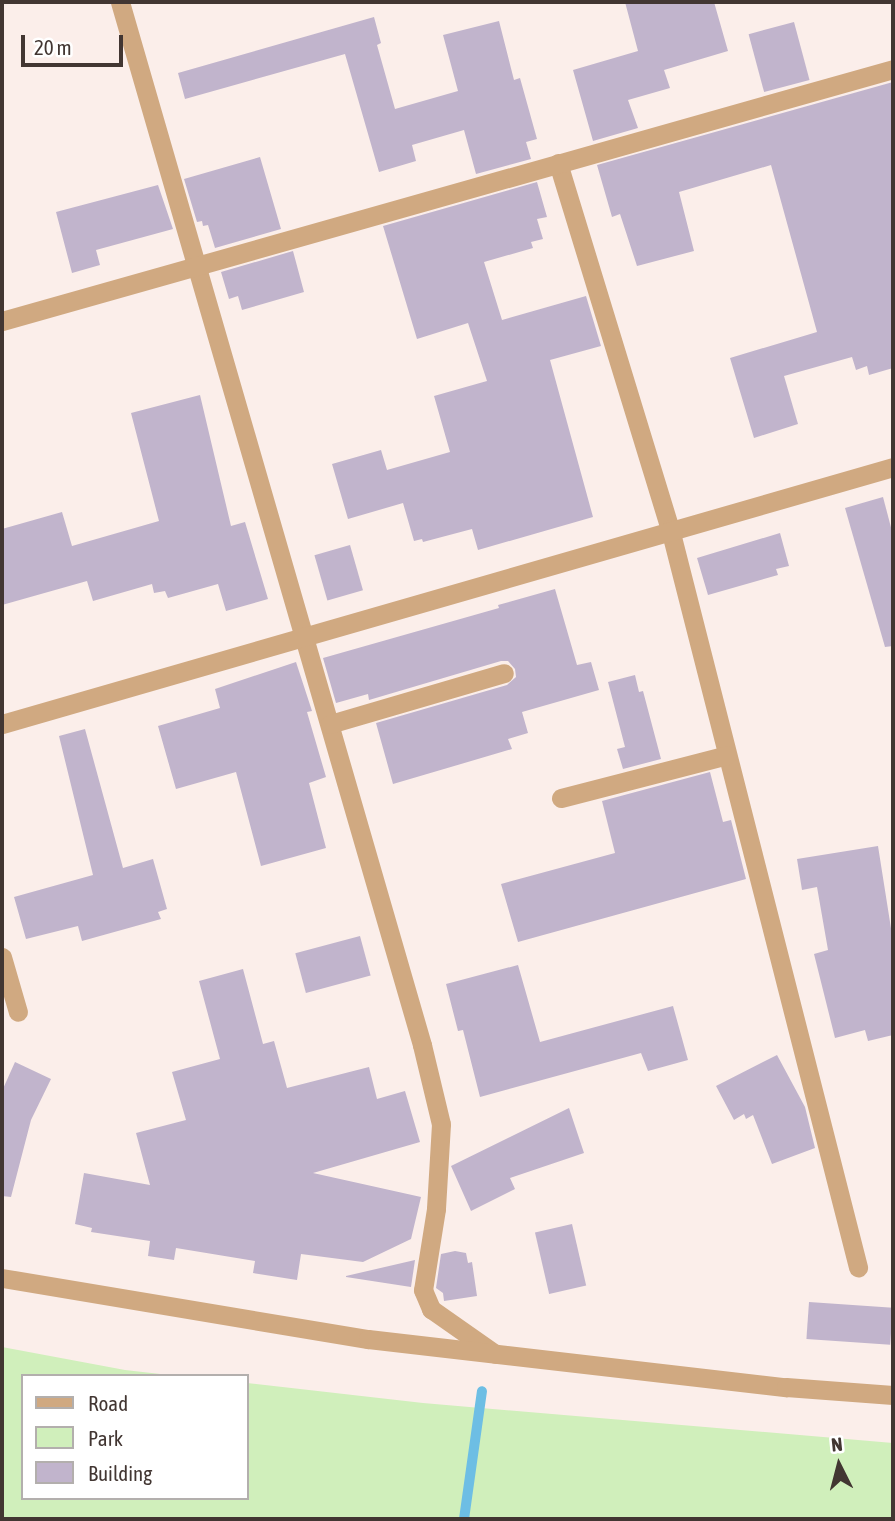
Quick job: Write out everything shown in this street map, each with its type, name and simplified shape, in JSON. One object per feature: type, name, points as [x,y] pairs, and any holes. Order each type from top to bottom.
[{"type":"street","points":[[120,2],[422,1045],[441,1124],[436,1209],[423,1290],[431,1309],[495,1354]]},
{"type":"street","points":[[2,321],[893,69]]},
{"type":"street","points":[[558,163],[670,529],[858,1267]]},
{"type":"street","points":[[2,723],[893,467]]},
{"type":"street","points":[[330,724],[504,673]]},
{"type":"street","points":[[561,798],[727,755]]},
{"type":"street","points":[[2,957],[18,1013]]},
{"type":"street","points":[[2,1278],[368,1339],[786,1387],[893,1395]]},
{"type":"green space","points":[[2,1347],[160,1374],[21,1374],[21,1500],[248,1500],[248,1383],[423,1403],[893,1443],[893,1519],[2,1519]]},
{"type":"building","points":[[625,2],[714,2],[728,51],[664,70],[670,88],[628,100],[638,128],[593,141],[573,70],[638,51]]},
{"type":"building","points":[[374,17],[381,43],[377,45],[395,109],[458,91],[443,35],[499,21],[514,80],[520,78],[537,139],[526,142],[531,159],[476,174],[464,130],[412,145],[416,161],[379,172],[345,54],[185,99],[178,73]]},
{"type":"building","points":[[794,22],[810,80],[764,92],[749,34]]},
{"type":"building","points":[[893,82],[893,368],[869,375],[867,366],[856,370],[852,357],[784,376],[798,424],[754,438],[730,358],[817,332],[771,165],[679,192],[694,251],[637,266],[620,214],[612,217],[597,165]]},
{"type":"building","points":[[260,157],[281,229],[215,248],[208,225],[203,226],[202,221],[197,222],[184,179]]},
{"type":"building","points":[[537,182],[547,217],[537,219],[543,239],[531,242],[533,248],[484,262],[502,320],[586,296],[601,346],[550,360],[593,517],[478,550],[472,529],[423,542],[422,539],[414,541],[403,503],[348,519],[332,464],[381,450],[387,470],[450,452],[434,396],[487,381],[468,323],[417,339],[383,226]]},
{"type":"building","points":[[158,185],[173,229],[96,250],[100,265],[72,273],[56,212]]},
{"type":"building","points":[[293,251],[304,292],[242,310],[238,296],[229,299],[221,272]]},
{"type":"building","points":[[200,395],[231,526],[245,522],[268,599],[226,611],[218,584],[168,598],[165,591],[154,593],[152,584],[93,601],[87,581],[2,605],[2,529],[62,512],[72,546],[159,521],[131,413]]},
{"type":"building","points":[[883,497],[893,535],[893,646],[885,647],[845,508]]},
{"type":"building","points":[[780,533],[789,566],[776,569],[778,575],[708,595],[697,558]]},
{"type":"building","points":[[350,545],[363,590],[327,600],[314,555]]},
{"type":"building","points":[[555,589],[577,665],[591,662],[599,690],[522,712],[528,733],[508,739],[512,749],[393,784],[376,723],[507,685],[516,677],[515,669],[508,661],[501,661],[369,700],[368,694],[336,703],[323,658],[499,608],[498,605]]},
{"type":"building","points":[[296,662],[312,711],[307,712],[326,777],[309,783],[326,848],[261,866],[236,772],[176,789],[158,726],[220,708],[215,689]]},
{"type":"building","points":[[635,675],[639,692],[643,691],[661,759],[623,769],[617,749],[625,747],[608,682]]},
{"type":"building","points":[[85,729],[123,868],[153,859],[167,909],[158,912],[161,919],[82,941],[78,926],[26,939],[14,897],[93,875],[59,736]]},
{"type":"building","points":[[710,772],[723,822],[731,820],[746,879],[518,942],[501,884],[615,853],[602,801]]},
{"type":"building","points":[[878,846],[893,941],[893,1035],[868,1041],[865,1030],[835,1038],[814,954],[828,950],[817,887],[802,890],[797,859]]},
{"type":"building","points":[[360,936],[371,976],[306,993],[295,953]]},
{"type":"building","points":[[518,965],[540,1042],[673,1006],[688,1060],[648,1071],[641,1053],[480,1097],[463,1030],[458,1031],[446,984]]},
{"type":"building","points":[[243,969],[263,1044],[274,1041],[287,1088],[369,1067],[377,1099],[405,1091],[420,1142],[313,1173],[421,1197],[411,1239],[363,1262],[301,1254],[297,1280],[253,1273],[255,1261],[176,1248],[174,1260],[148,1256],[150,1241],[91,1232],[92,1228],[75,1224],[84,1173],[150,1185],[136,1133],[186,1120],[172,1072],[220,1059],[199,981]]},
{"type":"building","points":[[777,1055],[805,1107],[815,1148],[772,1164],[753,1115],[746,1119],[744,1114],[734,1120],[716,1086]]},
{"type":"building","points":[[15,1062],[51,1079],[31,1120],[11,1197],[2,1196],[2,1091]]},
{"type":"building","points":[[569,1108],[584,1153],[510,1178],[515,1189],[471,1211],[451,1166]]},
{"type":"building","points":[[572,1224],[586,1285],[549,1294],[535,1233]]},
{"type":"building","points":[[455,1251],[466,1253],[468,1263],[472,1262],[477,1296],[444,1301],[443,1293],[436,1288],[441,1254]]},
{"type":"building","points":[[415,1260],[411,1287],[346,1277],[346,1276]]},
{"type":"building","points":[[809,1302],[893,1308],[890,1345],[806,1339]]},
{"type":"waterway","points":[[464,1519],[482,1391]]}]
